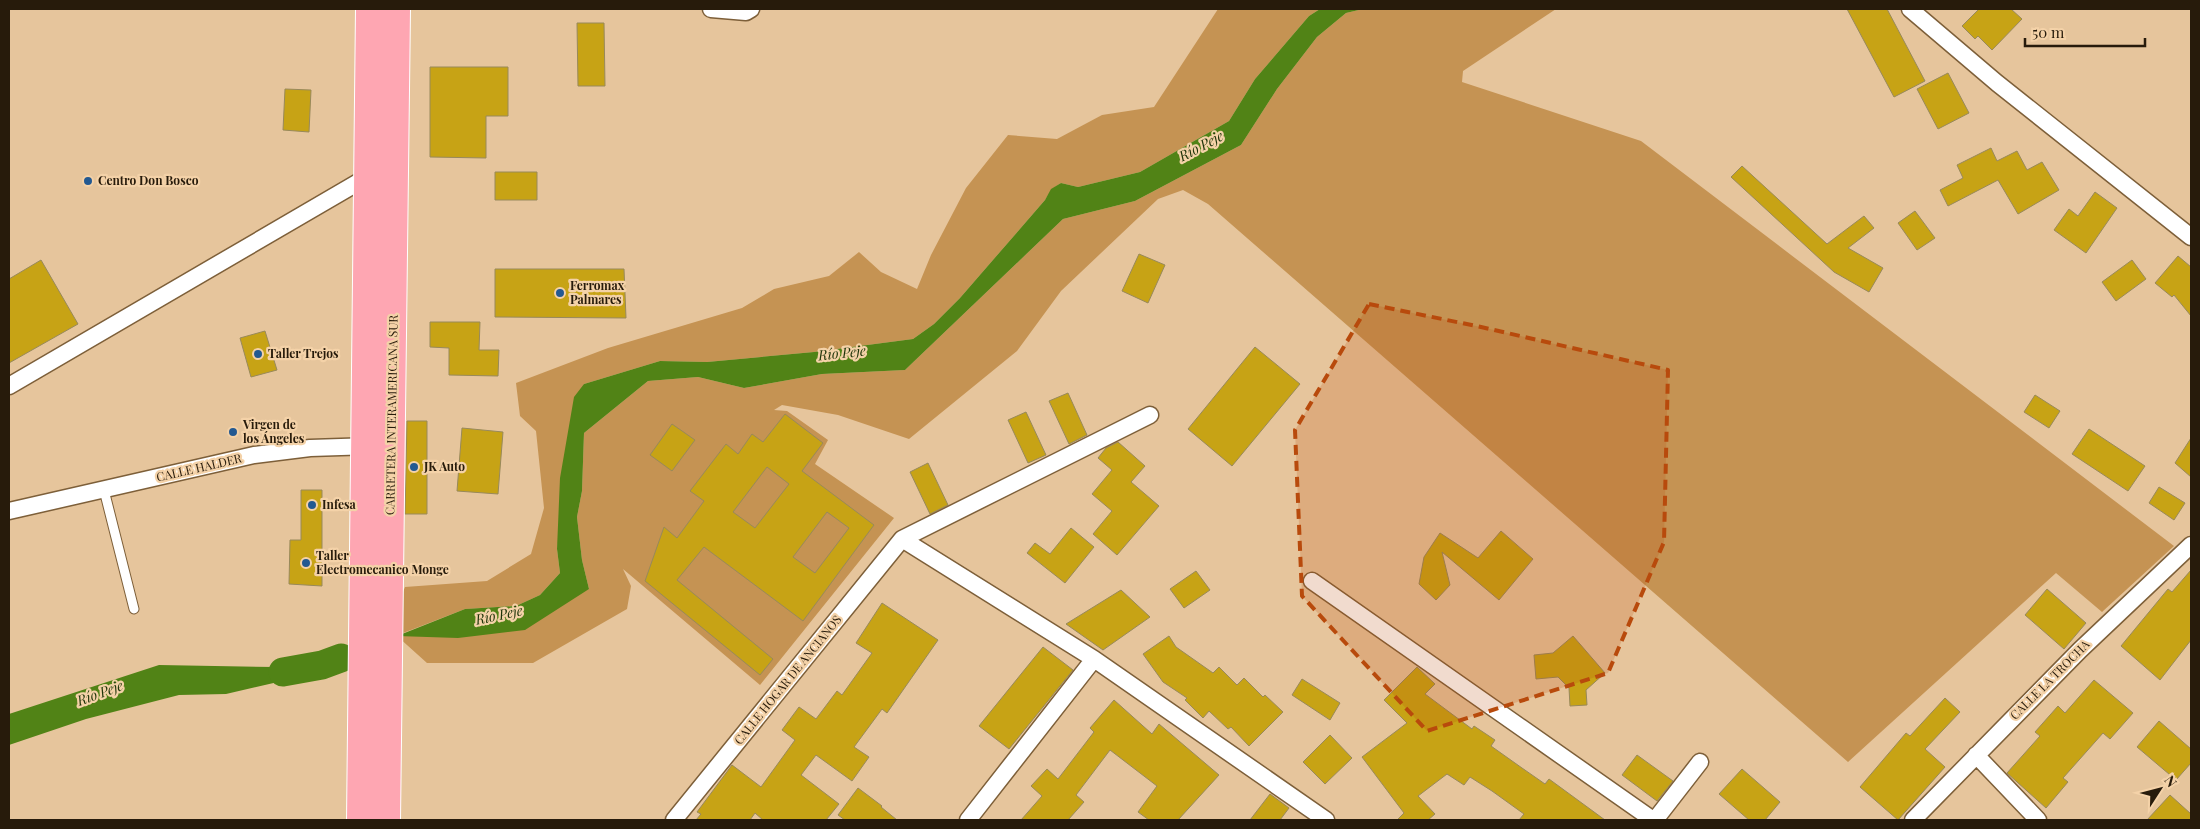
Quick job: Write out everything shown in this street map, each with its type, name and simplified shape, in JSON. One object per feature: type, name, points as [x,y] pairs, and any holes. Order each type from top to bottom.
[{"type":"highway","name":"CARRETERA INTERAMERICANA SUR","points":[[370,9],[370,176],[386,820]]},
{"type":"highway","name":"CARRETERA INTERAMERICANA SUR","points":[[361,820],[396,9]]},
{"type":"street","points":[[711,9],[746,12],[751,9]]},
{"type":"street","points":[[1910,9],[1997,84],[2191,237]]},
{"type":"street","points":[[9,386],[370,176]]},
{"type":"street","points":[[902,539],[1150,415]]},
{"type":"street","name":"CALLE HALDER","points":[[9,511],[254,455],[310,448],[378,446]]},
{"type":"street","points":[[902,539],[1094,659],[1326,820]]},
{"type":"street","name":"CALLE HOGAR DE ANCIANOS","points":[[674,820],[902,539]]},
{"type":"street","name":"CALLE LA TROCHA","points":[[1912,820],[2080,650],[2191,545]]},
{"type":"street","points":[[1312,581],[1654,820],[1700,762]]},
{"type":"street","points":[[968,820],[1094,659]]},
{"type":"street","points":[[1976,755],[2038,820]]},
{"type":"lane","points":[[104,490],[134,609]]},
{"type":"highlighted area","points":[[1369,304],[1481,327],[1668,370],[1664,542],[1608,673],[1427,731],[1302,596],[1295,430]]},
{"type":"shaded area","points":[[1218,9],[1320,9],[1309,16],[1255,79],[1229,121],[1140,172],[1078,187],[1061,183],[1052,189],[1045,200],[960,298],[934,324],[913,339],[814,352],[707,362],[660,361],[584,384],[557,549],[560,573],[540,595],[516,606],[465,609],[398,635],[589,589],[582,560],[577,517],[582,491],[584,433],[648,381],[698,377],[744,388],[822,374],[905,370],[1063,219],[1135,201],[1241,145],[1277,89],[1317,37],[1346,13],[1363,9],[1556,9],[1463,71],[1462,82],[1641,141],[2174,546],[2102,612],[2056,573],[1848,762],[1208,204],[1183,190],[1158,199],[1061,291],[1017,351],[909,439],[838,415],[782,405],[774,410],[787,411],[828,440],[815,464],[894,518],[760,685],[623,569],[631,586],[627,609],[533,663],[427,663],[397,636],[396,609],[405,587],[487,581],[531,554],[544,508],[536,431],[520,416],[516,383],[608,348],[742,308],[774,289],[829,276],[859,252],[881,272],[917,289],[931,255],[966,188],[1008,135],[1057,139],[1102,115],[1154,107]]},
{"type":"water","points":[[1320,9],[1363,9],[1346,13],[1317,37],[1277,89],[1241,145],[1135,201],[1063,219],[905,370],[822,374],[744,388],[698,377],[648,381],[584,433],[582,491],[577,517],[582,560],[589,589],[525,630],[458,638],[397,636],[465,609],[516,606],[540,595],[560,573],[557,549],[560,478],[574,397],[584,384],[660,361],[707,362],[814,352],[913,339],[934,324],[960,298],[1045,200],[1051,189],[1061,183],[1078,187],[1140,172],[1229,121],[1255,79],[1309,16]]},
{"type":"water","points":[[303,657],[322,665],[304,676],[226,694],[179,695],[86,719],[9,745],[9,714],[159,665],[275,667]]},
{"type":"building","points":[[1847,9],[1887,9],[1925,81],[1894,97]]},
{"type":"building","points":[[1979,9],[2011,9],[2022,19],[1992,50],[1978,36],[1975,39],[1962,26]]},
{"type":"building","points":[[577,23],[604,23],[605,86],[578,86]]},
{"type":"building","points":[[430,67],[508,67],[508,116],[486,116],[486,158],[430,157]]},
{"type":"building","points":[[1948,73],[1969,113],[1938,129],[1917,89]]},
{"type":"building","points":[[285,89],[311,90],[309,132],[283,130]]},
{"type":"building","points":[[1991,148],[1997,161],[2017,151],[2027,170],[2042,162],[2059,190],[2018,214],[1998,180],[1948,206],[1940,190],[1963,178],[1957,165]]},
{"type":"building","points":[[1742,166],[1827,244],[1864,216],[1874,228],[1848,248],[1883,268],[1869,292],[1834,272],[1731,177]]},
{"type":"building","points":[[495,172],[537,172],[537,200],[495,200]]},
{"type":"building","points":[[2095,192],[2117,208],[2086,253],[2054,230],[2069,209],[2078,216]]},
{"type":"building","points":[[1915,211],[1935,238],[1917,250],[1898,223]]},
{"type":"building","points":[[1139,254],[1165,265],[1148,303],[1122,291]]},
{"type":"building","points":[[2178,256],[2191,267],[2191,316],[2174,295],[2172,297],[2155,283]]},
{"type":"building","points":[[41,260],[78,324],[9,363],[9,279]]},
{"type":"building","points":[[2132,260],[2146,279],[2116,301],[2102,282]]},
{"type":"building","name":"Ferromax Palmares","points":[[495,269],[624,269],[626,318],[495,317]]},
{"type":"building","points":[[430,322],[480,322],[479,350],[499,350],[498,376],[449,375],[449,348],[430,347]]},
{"type":"building","name":"Taller Trejos","points":[[265,331],[277,370],[251,377],[240,338]]},
{"type":"building","points":[[1255,347],[1300,384],[1232,466],[1188,429]]},
{"type":"building","points":[[1068,393],[1087,435],[1069,444],[1049,401]]},
{"type":"building","points":[[2035,395],[2060,411],[2049,428],[2024,412]]},
{"type":"building","points":[[1026,412],[1046,455],[1028,463],[1008,420]]},
{"type":"building","points":[[785,414],[823,443],[802,471],[874,525],[803,621],[704,547],[677,580],[773,659],[760,675],[645,581],[664,527],[677,538],[704,501],[690,491],[726,444],[738,454],[752,434],[763,442]],"holes":[[[767,467],[789,484],[755,528],[733,512]],[[827,512],[849,528],[815,573],[793,557]]]},
{"type":"building","name":"JK Auto","points":[[407,421],[427,421],[427,514],[405,514]]},
{"type":"building","points":[[672,424],[695,440],[672,471],[650,455]]},
{"type":"building","points":[[462,428],[503,432],[498,494],[457,491]]},
{"type":"building","points":[[2089,429],[2145,466],[2128,491],[2072,454]]},
{"type":"building","points":[[2191,438],[2191,477],[2175,463]]},
{"type":"building","points":[[1118,442],[1145,466],[1131,482],[1159,506],[1117,555],[1093,534],[1112,511],[1092,494],[1112,470],[1098,458],[1106,448]]},
{"type":"building","points":[[928,463],[948,505],[930,514],[910,472]]},
{"type":"building","points":[[2159,487],[2185,503],[2174,520],[2149,503]]},
{"type":"building","points":[[301,490],[322,490],[322,586],[289,584],[290,540],[301,540]]},
{"type":"building","points":[[1071,528],[1094,547],[1065,583],[1027,553],[1035,543],[1050,554]]},
{"type":"building","points":[[1501,531],[1533,559],[1499,600],[1442,552],[1450,585],[1436,600],[1419,584],[1424,557],[1440,533],[1478,558]]},
{"type":"building","points":[[2191,570],[2191,640],[2160,680],[2121,646],[2168,589],[2172,592]]},
{"type":"building","points":[[1196,571],[1210,590],[1184,608],[1170,589]]},
{"type":"building","points":[[2047,589],[2086,623],[2064,649],[2025,615]]},
{"type":"building","points":[[1121,590],[1150,617],[1103,650],[1066,624]]},
{"type":"building","points":[[882,603],[938,640],[887,713],[882,709],[854,747],[869,757],[852,781],[816,755],[801,775],[839,804],[826,820],[763,820],[755,813],[750,820],[696,820],[701,814],[697,812],[732,765],[761,787],[795,740],[782,730],[799,707],[816,719],[837,691],[842,695],[872,653],[856,643]]},
{"type":"building","points":[[1169,636],[1176,647],[1213,673],[1219,667],[1237,685],[1244,678],[1263,697],[1265,695],[1283,712],[1249,746],[1231,727],[1228,729],[1209,711],[1203,718],[1185,700],[1187,698],[1163,682],[1143,654]]},
{"type":"building","points":[[1573,636],[1605,673],[1586,690],[1587,705],[1570,706],[1569,688],[1558,677],[1536,679],[1534,655],[1553,653]]},
{"type":"building","points":[[1043,647],[1073,670],[1009,749],[979,726]]},
{"type":"building","points":[[1417,667],[1435,684],[1425,694],[1472,729],[1474,726],[1495,740],[1491,746],[1522,768],[1545,784],[1549,779],[1605,820],[1519,820],[1524,814],[1492,791],[1470,777],[1464,785],[1447,774],[1418,796],[1435,814],[1428,820],[1397,820],[1404,813],[1362,757],[1407,723],[1384,700]]},
{"type":"building","points":[[1302,679],[1340,703],[1330,720],[1292,695]]},
{"type":"building","points":[[2094,680],[2133,713],[2110,739],[2103,733],[2063,778],[2068,782],[2046,808],[2007,773],[2040,736],[2035,732],[2058,706],[2065,713]]},
{"type":"building","points":[[1945,698],[1960,712],[1925,749],[1945,767],[1898,820],[1860,787],[1906,733],[1910,736]]},
{"type":"building","points":[[1114,700],[1152,734],[1159,724],[1219,775],[1178,820],[1149,820],[1138,812],[1157,786],[1110,750],[1076,795],[1084,802],[1068,820],[1021,820],[1042,796],[1031,786],[1047,769],[1058,779],[1094,732],[1090,728]]},
{"type":"building","points":[[2159,721],[2191,749],[2191,763],[2176,780],[2137,747]]},
{"type":"building","points":[[1330,735],[1352,758],[1325,784],[1303,762]]},
{"type":"building","points":[[1637,755],[1673,781],[1657,801],[1622,775]]},
{"type":"building","points":[[1742,769],[1780,802],[1765,820],[1749,820],[1719,794]]},
{"type":"building","points":[[858,788],[897,820],[845,820],[838,815]]},
{"type":"building","points":[[1270,794],[1289,808],[1280,820],[1250,820]]},
{"type":"building","points":[[2170,795],[2191,814],[2191,820],[2147,820]]},
{"type":"waterway","name":"Río Peje","points":[[283,672],[322,665],[341,658]]},
{"type":"place","name":"Centro Don Bosco","points":[[88,181]]},
{"type":"place","name":"Ferromax Palmares","points":[[560,293]]},
{"type":"place","name":"Taller Trejos","points":[[258,354]]},
{"type":"place","name":"Virgen de los Ángeles","points":[[233,432]]},
{"type":"place","name":"JK Auto","points":[[414,467]]},
{"type":"place","name":"Infesa","points":[[312,505]]},
{"type":"place","name":"Taller Electromecanico Monge","points":[[306,563]]}]
